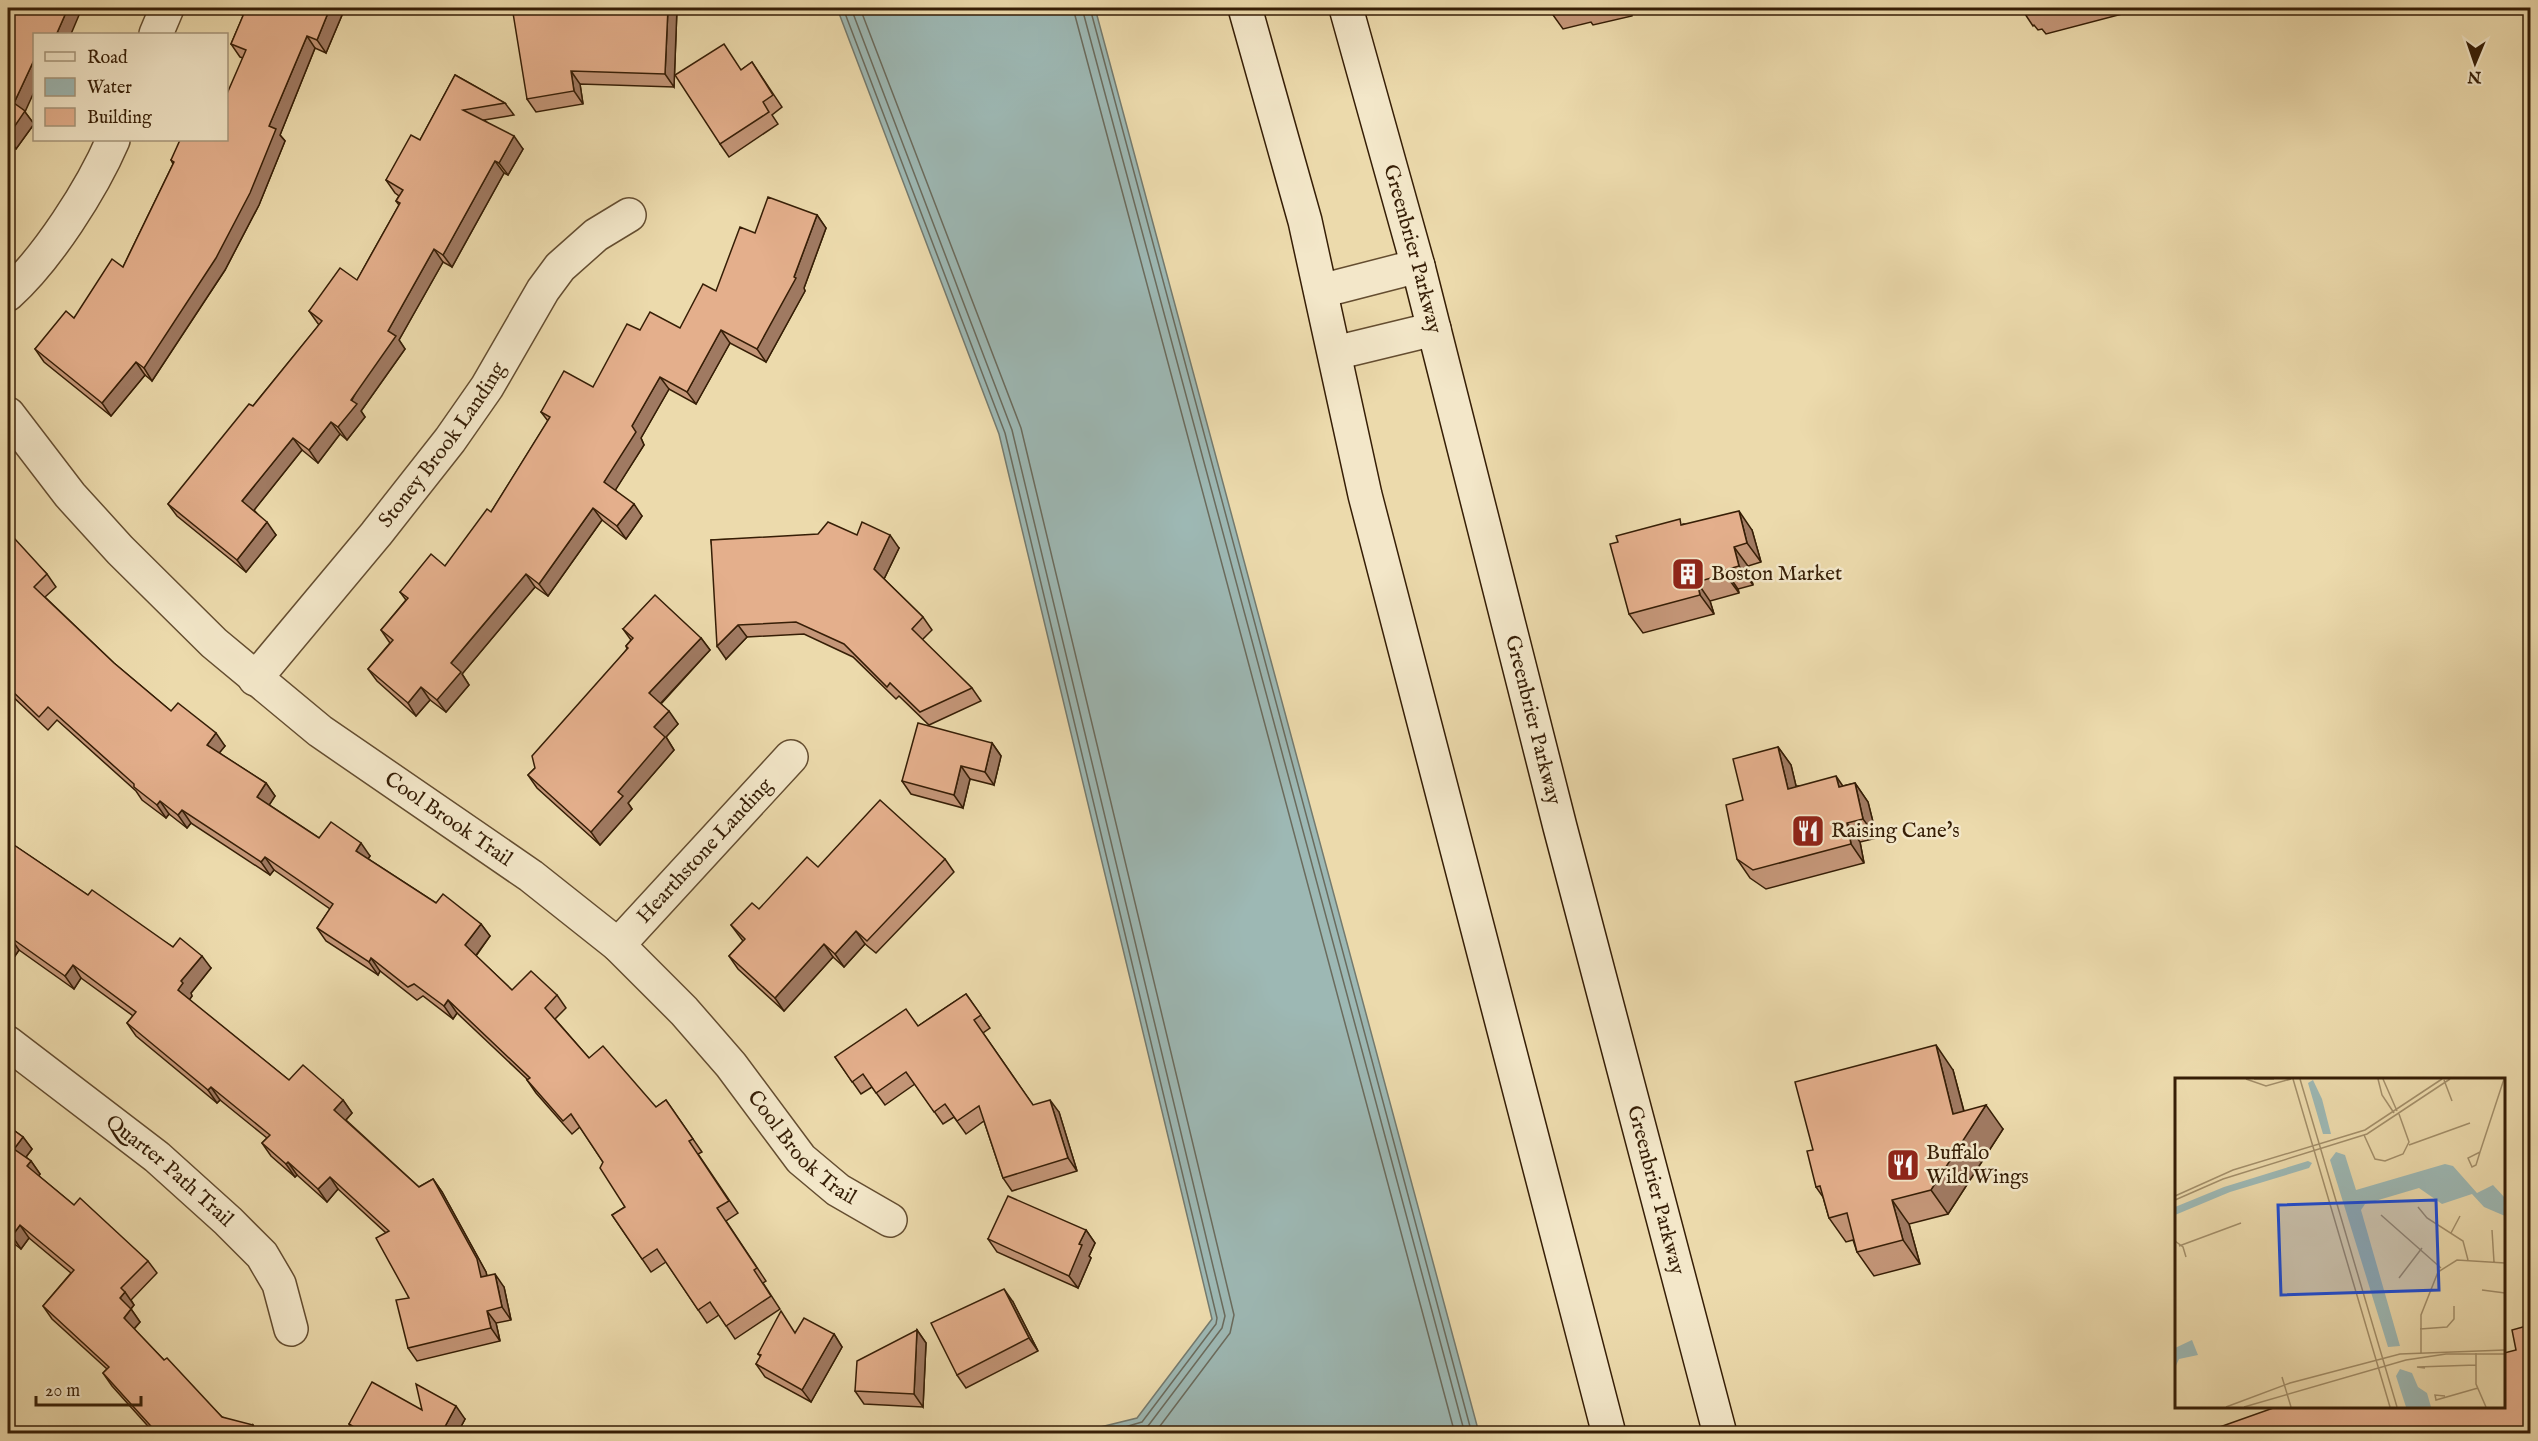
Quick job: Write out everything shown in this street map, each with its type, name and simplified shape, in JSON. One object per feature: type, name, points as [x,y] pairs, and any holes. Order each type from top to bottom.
[{"type":"main road","points":[[156,33],[167,8]]},
{"type":"main road","points":[[1245,8],[1305,221],[1365,495],[1609,1434]]},
{"type":"main road","name":"Greenbrier Parkway","points":[[1346,8],[1418,266],[1560,826],[1720,1434]]},
{"type":"main road","points":[[8,294],[43,254],[73,211],[103,162],[113,141]]},
{"type":"main road","name":"Stoney Brook Landing","points":[[255,679],[376,534],[450,440],[487,387],[543,290],[560,267],[596,235],[629,215]]},
{"type":"main road","points":[[1321,291],[1418,266]]},
{"type":"main road","points":[[1335,353],[1434,329]]},
{"type":"main road","name":"Cool Brook Trail","points":[[8,414],[70,495],[120,550],[214,643],[320,731],[531,876],[618,945],[684,1011],[731,1065],[801,1159],[838,1190],[890,1220]]},
{"type":"main road","name":"Hearthstone Landing","points":[[618,945],[791,757]]},
{"type":"main road","name":"Quarter Path Trail","points":[[8,1043],[157,1157],[262,1255],[279,1284],[291,1329]]},
{"type":"water","points":[[837,8],[1095,8],[1479,1433],[1076,1433],[1137,1418],[1212,1319],[999,434]]},
{"type":"building","points":[[8,8],[68,8],[57,33],[33,33],[33,62],[14,103],[25,111],[8,136]]},
{"type":"building","points":[[237,8],[330,8],[317,40],[307,36],[269,126],[276,129],[250,193],[216,258],[144,368],[136,362],[102,403],[35,349],[66,311],[74,318],[112,259],[123,267],[174,162],[171,160],[180,141],[228,141],[228,91],[246,50],[231,44],[245,11]]},
{"type":"building","points":[[550,8],[668,8],[665,74],[571,71],[574,91],[527,99],[513,13]]},
{"type":"building","points":[[724,44],[741,70],[752,62],[773,95],[763,102],[769,112],[720,144],[675,75]]},
{"type":"building","points":[[455,75],[505,103],[463,110],[514,136],[499,163],[495,161],[443,255],[434,249],[388,331],[396,336],[351,400],[357,404],[338,427],[331,422],[309,450],[293,438],[242,501],[267,522],[237,560],[168,504],[249,404],[253,406],[322,321],[309,311],[340,268],[357,280],[400,203],[396,201],[403,190],[386,180],[411,135],[420,140]]},
{"type":"building","points":[[768,197],[817,215],[794,277],[796,278],[757,349],[721,330],[687,392],[660,377],[632,426],[636,432],[604,482],[634,504],[617,526],[593,508],[539,584],[526,574],[451,663],[461,672],[437,700],[421,687],[408,703],[368,669],[393,640],[381,630],[408,598],[400,592],[431,554],[445,566],[487,509],[491,512],[550,417],[541,412],[564,371],[593,387],[627,324],[640,330],[650,312],[680,328],[703,284],[716,291],[740,227],[755,233]]},
{"type":"building","name":"Boston Market","points":[[1739,511],[1747,543],[1734,547],[1739,566],[1725,570],[1725,574],[1697,582],[1700,595],[1629,614],[1610,544],[1618,542],[1616,536],[1680,519],[1681,525]]},
{"type":"building","points":[[828,522],[857,535],[862,522],[890,535],[874,569],[923,617],[912,629],[972,688],[920,712],[890,683],[887,687],[844,644],[796,622],[738,625],[717,646],[711,540],[818,534]]},
{"type":"building","points":[[8,534],[47,574],[34,587],[114,663],[171,711],[178,703],[216,733],[207,745],[266,783],[257,797],[319,838],[331,822],[361,843],[356,851],[436,903],[443,894],[481,924],[465,945],[512,990],[531,971],[557,995],[545,1008],[589,1058],[603,1046],[656,1107],[666,1100],[693,1139],[689,1141],[729,1201],[717,1208],[757,1268],[754,1270],[771,1296],[726,1326],[710,1302],[698,1310],[657,1249],[642,1259],[612,1215],[625,1207],[600,1168],[603,1162],[571,1114],[563,1121],[527,1080],[530,1078],[448,1000],[444,1006],[414,984],[408,987],[371,958],[369,962],[317,928],[333,904],[265,857],[261,862],[182,810],[178,815],[160,801],[157,805],[134,787],[134,784],[48,707],[39,717],[8,687],[8,672],[14,665],[8,658]]},
{"type":"building","points":[[655,595],[701,638],[649,693],[669,711],[654,727],[665,737],[618,792],[623,796],[591,832],[528,775],[535,768],[532,756],[628,648],[626,646],[633,638],[623,629]]},
{"type":"building","points":[[918,723],[992,743],[985,772],[961,766],[954,795],[902,781]]},
{"type":"building","name":"Raising Cane's","points":[[1778,747],[1788,789],[1836,776],[1839,787],[1855,783],[1863,819],[1847,823],[1851,844],[1753,870],[1737,859],[1726,805],[1743,800],[1733,759]]},
{"type":"building","points":[[880,800],[945,859],[867,941],[856,931],[835,954],[824,944],[775,998],[729,956],[745,939],[731,925],[752,903],[759,909],[807,857],[818,867]]},
{"type":"building","points":[[8,841],[88,895],[92,890],[173,947],[180,938],[202,956],[181,981],[183,983],[178,990],[289,1080],[303,1065],[343,1100],[334,1110],[419,1187],[433,1179],[477,1259],[481,1277],[495,1274],[502,1307],[487,1311],[491,1328],[408,1348],[396,1300],[409,1298],[376,1238],[389,1231],[330,1177],[318,1189],[288,1162],[286,1164],[262,1143],[270,1135],[211,1087],[208,1090],[127,1023],[136,1012],[73,965],[65,976],[10,937],[8,941]]},
{"type":"building","points":[[966,994],[981,1015],[974,1020],[1033,1105],[1050,1100],[1068,1158],[1003,1178],[979,1106],[957,1121],[945,1104],[934,1112],[906,1072],[876,1093],[863,1074],[852,1082],[835,1057],[906,1009],[918,1026]]},
{"type":"building","name":"Buffalo Wild Wings","points":[[1936,1045],[1953,1114],[1986,1105],[1931,1190],[1892,1200],[1903,1240],[1857,1252],[1847,1213],[1829,1218],[1820,1186],[1816,1187],[1807,1151],[1813,1150],[1795,1082]]},
{"type":"building","points":[[8,1126],[23,1137],[14,1149],[31,1161],[27,1166],[74,1205],[80,1198],[148,1261],[121,1288],[125,1292],[120,1298],[131,1309],[124,1318],[164,1360],[167,1358],[222,1417],[253,1425],[251,1434],[158,1434],[103,1373],[109,1367],[43,1306],[74,1270],[20,1225],[12,1236],[8,1233]]},
{"type":"building","points":[[1008,1196],[1086,1230],[1069,1276],[988,1239]]},
{"type":"building","points":[[1004,1289],[1029,1338],[957,1375],[931,1323]]},
{"type":"building","points":[[781,1311],[795,1333],[804,1318],[834,1334],[802,1390],[756,1364],[761,1355],[758,1354]]},
{"type":"building","points":[[2530,1325],[2530,1434],[2200,1434],[2273,1408],[2505,1408],[2505,1353],[2516,1350],[2512,1330]]},
{"type":"building","points":[[917,1330],[914,1394],[855,1391],[857,1361]]},
{"type":"building","points":[[372,1382],[422,1410],[416,1384],[456,1406],[441,1434],[365,1434],[349,1424]]},
{"type":"building","points":[[334,1430],[335,1434],[302,1434]]},
{"type":"place","name":"Boston Market","points":[[1688,574]]},
{"type":"place","name":"Raising Cane's","points":[[1808,831]]},
{"type":"place","name":"Buffalo Wild Wings","points":[[1903,1165]]}]
